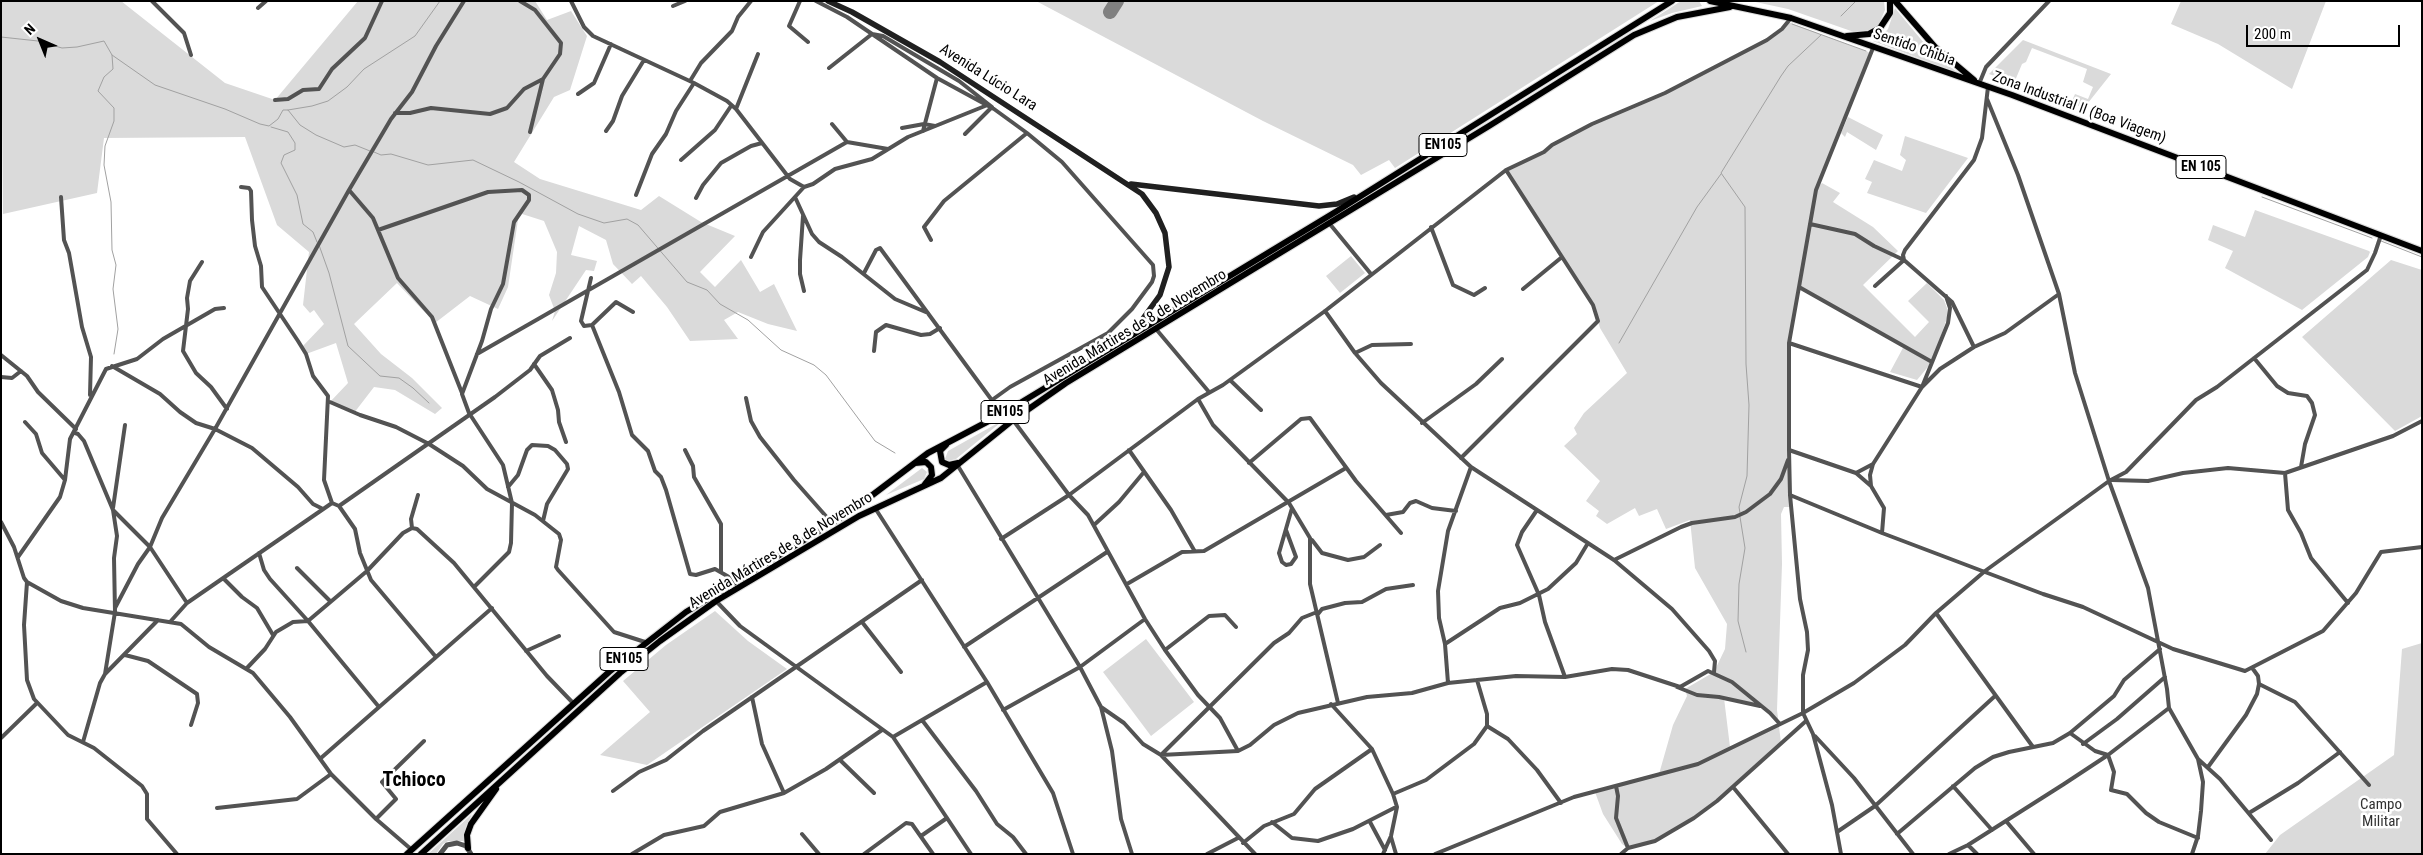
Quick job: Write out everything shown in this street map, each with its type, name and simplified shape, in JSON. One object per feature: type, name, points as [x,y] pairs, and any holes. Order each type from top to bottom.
[{"type":"main road","name":"Avenida Lúcio Lara","points":[[828,1],[852,12],[940,62],[1142,194],[1156,213],[1165,233],[1169,254],[1166,282],[1160,295],[1129,337]]},
{"type":"main road","name":"Avenida Mártires de 8 de Novembro","points":[[409,852],[645,642],[686,612],[832,523],[913,464],[948,442],[1002,414],[1111,348],[1378,185],[1672,1]]},
{"type":"main road","points":[[1710,1],[1730,7]]},
{"type":"main road","points":[[1841,36],[1861,36],[1876,32],[1888,19],[1891,9],[1890,1]]},
{"type":"main road","name":"EN 105","points":[[1895,1],[1935,47],[1979,84]]},
{"type":"main road","name":"Avenida Mártires de 8 de Novembro","points":[[421,854],[627,668],[716,601],[875,508],[923,487],[958,466],[1013,420],[1066,383],[1644,29],[1677,17],[1730,7]]},
{"type":"main road","name":"EN105","points":[[1730,7],[1758,10],[1791,18],[1841,36]]},
{"type":"main road","name":"Sentido Chibia","points":[[1841,36],[1979,84]]},
{"type":"main road","name":"Zona Industrial II (Boa Viagem)","points":[[1979,84],[2422,251]]},
{"type":"main road","name":"Avenida Lúcio Lara","points":[[1129,184],[1319,206],[1346,201],[1378,185]]},
{"type":"main road","points":[[948,442],[940,451],[942,462],[952,465],[964,460]]},
{"type":"main road","points":[[913,464],[926,462],[931,468],[930,479],[923,487]]},
{"type":"main road","points":[[470,851],[467,834],[470,824],[506,776]]},
{"type":"street","points":[[152,1],[188,39],[192,55]]},
{"type":"street","points":[[258,8],[266,1]]},
{"type":"street","points":[[275,100],[288,99],[303,90],[319,89],[332,69],[364,38],[382,1]]},
{"type":"street","points":[[115,610],[138,564],[150,547],[162,518],[215,429],[349,190],[395,113],[412,92],[436,46],[464,1]]},
{"type":"street","points":[[520,1],[542,17],[548,30],[561,44],[560,54],[542,79],[530,132]]},
{"type":"street","points":[[528,1],[531,8]]},
{"type":"street","points":[[571,1],[589,33],[692,82],[731,106],[787,176],[797,185],[804,187]]},
{"type":"street","points":[[673,6],[685,1]]},
{"type":"street","points":[[636,195],[652,154],[666,134],[701,63],[732,31],[738,17],[751,1]]},
{"type":"street","points":[[800,1],[789,26],[808,42]]},
{"type":"street","points":[[816,1],[847,17],[937,78],[985,106],[992,108]]},
{"type":"street","points":[[1979,84],[1986,67],[2049,1]]},
{"type":"street","points":[[1001,539],[1070,495],[1198,399],[1230,380],[1325,311],[1370,274],[1506,170],[1544,152],[1552,145],[1592,124],[1666,93],[1767,40],[1782,29],[1791,18]]},
{"type":"street","points":[[829,68],[872,34],[884,36],[958,80],[1062,162],[1153,265],[1154,276],[1145,292],[1124,318],[1103,336],[1010,387],[992,400]]},
{"type":"street","points":[[578,94],[594,83],[612,44]]},
{"type":"street","points":[[1873,48],[1816,190],[1790,343],[1790,495],[1800,599],[1807,632],[1808,650],[1803,675],[1803,713],[1806,722],[1813,734],[1854,778],[1913,854]]},
{"type":"street","points":[[736,110],[758,54]]},
{"type":"street","points":[[606,131],[613,121],[622,96],[644,60]]},
{"type":"street","points":[[922,131],[937,78]]},
{"type":"street","points":[[395,113],[410,113],[431,108],[490,114],[508,108],[524,89],[542,79]]},
{"type":"street","points":[[1904,260],[1905,250],[1974,160],[1982,138],[1988,87]]},
{"type":"street","points":[[1988,99],[2018,175],[2059,294],[2075,373],[2109,481],[2148,588],[2159,641],[2169,708],[2198,759],[2203,782],[2198,838],[2192,854]]},
{"type":"street","points":[[681,160],[715,130],[731,106]]},
{"type":"street","points":[[751,257],[763,232],[804,187],[813,184],[835,168],[872,159],[922,131],[985,106]]},
{"type":"street","points":[[965,134],[992,108]]},
{"type":"street","points":[[832,124],[847,142]]},
{"type":"street","points":[[902,128],[924,124],[935,126]]},
{"type":"street","points":[[932,240],[926,231],[926,223],[944,201],[1027,133]]},
{"type":"street","points":[[477,354],[847,142],[888,149]]},
{"type":"street","points":[[696,198],[703,185],[721,163],[751,146],[762,143]]},
{"type":"street","points":[[1461,458],[1598,321],[1593,305],[1506,170]]},
{"type":"street","points":[[241,187],[249,188],[251,191],[255,246],[261,266],[262,286],[306,354],[313,376],[328,396],[330,402],[326,432],[324,480],[332,503],[339,506],[355,529],[360,553],[371,580],[436,657]]},
{"type":"street","points":[[349,190],[364,205],[373,218],[398,278],[432,317],[469,413],[500,459],[512,503],[509,552],[475,586]]},
{"type":"street","points":[[378,230],[488,192],[522,190],[529,195],[529,200],[514,222],[503,284],[489,314],[462,394]]},
{"type":"street","points":[[62,197],[64,240],[69,252],[82,327],[91,357],[90,397]]},
{"type":"street","points":[[795,197],[812,234],[819,242],[864,273],[895,299],[930,314]]},
{"type":"street","points":[[803,216],[800,274],[804,291]]},
{"type":"street","points":[[1329,223],[1370,274]]},
{"type":"street","points":[[1810,224],[1855,234],[1874,246],[1904,260],[1946,296],[1956,308],[1974,347]]},
{"type":"street","points":[[1431,227],[1453,285],[1474,295],[1485,288]]},
{"type":"street","points":[[1435,854],[1561,803],[1698,764],[1803,713],[1854,682],[1905,645],[1936,613],[1985,571],[2109,481],[2126,472],[2196,400],[2254,358],[2367,270],[2381,235]]},
{"type":"street","points":[[864,273],[876,250],[880,248],[1002,414]]},
{"type":"street","points":[[1523,289],[1562,257]]},
{"type":"street","points":[[1875,286],[1904,260]]},
{"type":"street","points":[[202,262],[190,281],[183,351],[186,359],[226,409]]},
{"type":"street","points":[[590,278],[581,321],[584,326],[592,325],[616,302],[633,312]]},
{"type":"street","points":[[1799,287],[1932,362]]},
{"type":"street","points":[[1922,387],[1940,369],[1974,347],[2005,333],[2059,294]]},
{"type":"street","points":[[1871,486],[1870,475],[1873,464],[1922,387],[1948,323],[1950,308],[1946,296]]},
{"type":"street","points":[[18,557],[54,506],[66,480],[70,439],[103,373],[112,366],[137,359],[163,339],[214,309],[224,308]]},
{"type":"street","points":[[1325,311],[1355,354],[1382,384],[1471,467],[1614,560],[1665,603],[1689,627],[1716,661],[1714,672]]},
{"type":"street","points":[[592,325],[619,392],[632,435],[648,451],[655,471],[661,476],[690,574],[696,575],[712,569],[736,581]]},
{"type":"street","points":[[874,351],[876,332],[886,325],[921,335],[930,334],[940,328]]},
{"type":"street","points":[[1156,329],[1209,392]]},
{"type":"street","points":[[1103,336],[1111,348]]},
{"type":"street","points":[[339,506],[509,386],[530,370],[547,351],[570,338]]},
{"type":"street","points":[[1790,343],[1922,387]]},
{"type":"street","points":[[1355,354],[1372,345],[1411,344]]},
{"type":"street","points":[[1,355],[31,381],[38,392],[81,436],[113,510],[150,547],[187,603]]},
{"type":"street","points":[[2254,358],[2277,386],[2288,392],[2307,396],[2312,403],[2316,415],[2305,444],[2301,467]]},
{"type":"street","points":[[1422,423],[1476,384],[1502,359]]},
{"type":"street","points":[[534,364],[552,390],[558,410],[558,422],[566,442]]},
{"type":"street","points":[[112,366],[160,394],[196,423],[215,429],[252,448],[298,487],[313,504],[323,509]]},
{"type":"street","points":[[1,377],[12,378],[21,371]]},
{"type":"street","points":[[1230,380],[1261,410]]},
{"type":"street","points":[[746,398],[751,421],[760,438],[832,523]]},
{"type":"street","points":[[1198,399],[1213,425],[1289,503],[1310,538],[1322,553],[1342,559],[1364,556],[1380,545]]},
{"type":"street","points":[[330,402],[360,415],[396,427],[429,444],[463,466],[487,489],[543,521],[561,536],[556,567],[558,570],[614,632],[645,642]]},
{"type":"street","points":[[1250,463],[1306,417],[1313,421],[1346,468],[1401,532]]},
{"type":"street","points":[[1013,420],[1094,525],[1145,619],[1165,650],[1208,708],[1220,718],[1238,751]]},
{"type":"street","points":[[2109,481],[2124,479],[2148,482],[2183,473],[2228,468],[2285,473],[2393,436],[2422,421]]},
{"type":"street","points":[[25,422],[36,434],[42,453],[66,480]]},
{"type":"street","points":[[105,674],[115,610],[114,558],[116,536],[113,510],[126,425]]},
{"type":"street","points":[[508,487],[518,475],[527,450],[532,445],[548,446],[555,450],[567,464],[568,470],[547,504],[543,521]]},
{"type":"street","points":[[686,450],[693,466],[694,477],[721,524],[720,572]]},
{"type":"street","points":[[1129,450],[1171,510],[1194,550]]},
{"type":"street","points":[[1789,450],[1856,473],[1871,486],[1884,508],[1882,533]]},
{"type":"street","points":[[1614,560],[1692,523],[1735,516],[1746,512],[1770,494],[1781,479],[1789,456]]},
{"type":"street","points":[[1856,473],[1873,464]]},
{"type":"street","points":[[958,466],[1080,667],[1101,707],[1112,750],[1121,819],[1132,854]]},
{"type":"street","points":[[1448,683],[1445,644],[1439,618],[1438,591],[1448,531],[1471,467]]},
{"type":"street","points":[[1127,584],[1182,552],[1204,551],[1346,468]]},
{"type":"street","points":[[1094,525],[1119,502],[1144,472]]},
{"type":"street","points":[[2285,473],[2288,510],[2301,533],[2311,558],[2348,603]]},
{"type":"street","points":[[412,528],[412,519],[418,495]]},
{"type":"street","points":[[1790,495],[1882,533],[2043,594],[2083,607],[2173,649],[2245,671],[2253,669],[2295,643],[2323,631],[2356,593],[2381,552],[2422,547]]},
{"type":"street","points":[[1386,515],[1402,512],[1416,501],[1432,508],[1456,511]]},
{"type":"street","points":[[170,622],[187,603],[332,503]]},
{"type":"street","points":[[875,508],[987,682],[1053,793],[1073,854]]},
{"type":"street","points":[[1286,530],[1296,557],[1291,564],[1286,565],[1280,558],[1286,530],[1292,508]]},
{"type":"street","points":[[1536,510],[1522,532],[1517,545],[1539,595],[1545,622],[1565,677]]},
{"type":"street","points":[[1,522],[18,557],[27,582],[73,606],[115,610],[181,624],[209,647],[247,668],[290,717],[332,774],[409,852]]},
{"type":"street","points":[[247,668],[265,649],[273,636],[293,622],[308,621],[367,571],[403,533],[412,528],[417,529],[448,557],[475,586],[526,651],[574,704]]},
{"type":"street","points":[[1310,538],[1310,584],[1338,703]]},
{"type":"street","points":[[1445,644],[1471,630],[1500,608],[1539,595],[1576,563],[1588,543]]},
{"type":"street","points":[[964,646],[1107,552]]},
{"type":"street","points":[[259,553],[266,575],[308,621],[379,707]]},
{"type":"street","points":[[297,568],[330,601]]},
{"type":"street","points":[[224,579],[242,597],[257,608],[273,636]]},
{"type":"street","points":[[613,792],[639,772],[666,760],[703,731],[922,580]]},
{"type":"street","points":[[27,582],[24,625],[27,680],[32,695],[68,735],[84,742],[142,786],[147,794],[147,819],[177,854]]},
{"type":"street","points":[[1161,755],[1274,643],[1289,633],[1302,618],[1318,613],[1322,609],[1345,603],[1362,602],[1386,589],[1413,585]]},
{"type":"street","points":[[716,601],[740,626],[795,668],[893,737],[971,854]]},
{"type":"street","points":[[321,758],[492,608]]},
{"type":"street","points":[[1936,613],[2033,747]]},
{"type":"street","points":[[1165,650],[1208,616],[1225,615],[1236,627]]},
{"type":"street","points":[[1003,710],[1080,667],[1145,619]]},
{"type":"street","points":[[84,742],[100,683],[105,674],[158,620]]},
{"type":"street","points":[[862,622],[901,672]]},
{"type":"street","points":[[526,651],[559,636]]},
{"type":"street","points":[[1897,834],[1975,768],[1993,757],[2053,743],[2070,733],[2114,696],[2124,680],[2160,649]]},
{"type":"street","points":[[125,655],[148,661],[196,694],[198,703],[191,725]]},
{"type":"street","points":[[2208,767],[2246,714],[2257,694],[2259,684],[2253,669]]},
{"type":"street","points":[[1161,755],[1238,751],[1283,720],[1331,704],[1367,697],[1412,693],[1448,683],[1516,676],[1565,677],[1599,670],[1628,670],[1697,695],[1719,697],[1762,706]]},
{"type":"street","points":[[1675,686],[1680,686],[1703,673],[1714,672],[1732,682],[1762,706],[1779,723]]},
{"type":"street","points":[[2083,744],[2117,719],[2165,677]]},
{"type":"street","points":[[1393,794],[1426,780],[1457,759],[1474,744],[1487,726],[1487,714],[1477,680]]},
{"type":"street","points":[[893,737],[987,682]]},
{"type":"street","points":[[2259,684],[2295,702],[2369,785]]},
{"type":"street","points":[[1837,832],[1875,806],[1995,696]]},
{"type":"street","points":[[752,697],[762,744],[784,793]]},
{"type":"street","points":[[1,738],[38,703]]},
{"type":"street","points":[[1331,704],[1372,749],[1393,794],[1396,807],[1395,816],[1391,836],[1384,852]]},
{"type":"street","points":[[1101,707],[1124,723],[1143,744],[1161,755],[1252,853]]},
{"type":"street","points":[[1949,854],[1968,845],[2108,755],[2169,708]]},
{"type":"street","points":[[922,720],[976,791],[997,824],[1013,837],[1026,854]]},
{"type":"street","points":[[1621,854],[1628,848],[1655,841],[1717,801],[1806,722]]},
{"type":"street","points":[[1487,726],[1508,739],[1537,770],[1561,803]]},
{"type":"street","points":[[632,854],[664,836],[699,828],[720,812],[784,793],[840,760],[882,730]]},
{"type":"street","points":[[2070,733],[2094,751],[2108,755]]},
{"type":"street","points":[[1813,734],[1841,854]]},
{"type":"street","points":[[376,819],[396,799],[382,782],[424,741]]},
{"type":"street","points":[[1243,843],[1264,826],[1294,814],[1321,784],[1372,749]]},
{"type":"street","points":[[2249,814],[2298,783],[2340,752]]},
{"type":"street","points":[[2108,755],[2114,772],[2111,790],[2127,794],[2146,813],[2159,822],[2198,838]]},
{"type":"street","points":[[2198,759],[2208,767],[2271,840]]},
{"type":"street","points":[[840,760],[874,793]]},
{"type":"street","points":[[217,808],[297,799],[332,774]]},
{"type":"street","points":[[1616,786],[1618,796],[1616,818],[1628,848]]},
{"type":"street","points":[[1953,786],[1992,830]]},
{"type":"street","points":[[1733,787],[1788,854]]},
{"type":"street","points":[[1272,822],[1292,838],[1309,841],[1326,839],[1370,822],[1396,807]]},
{"type":"street","points":[[1384,815],[1395,816]]},
{"type":"street","points":[[921,836],[948,818]]},
{"type":"street","points":[[2006,821],[2034,854]]},
{"type":"street","points":[[1370,822],[1384,852]]},
{"type":"street","points":[[864,854],[906,823],[912,824],[933,854]]},
{"type":"street","points":[[802,834],[819,854]]},
{"type":"street","points":[[1391,836],[1396,854]]},
{"type":"street","points":[[1207,854],[1238,838]]},
{"type":"street","points":[[440,854],[445,847],[454,843],[463,844],[470,851]]},
{"type":"street","points":[[1968,845],[1977,854]]},
{"type":"green space","points":[[1,1],[121,1],[225,83],[275,100],[358,1],[535,1],[547,20],[571,11],[587,36],[570,90],[554,97],[514,162],[540,179],[641,210],[659,196],[701,222],[735,236],[700,272],[715,287],[741,260],[760,292],[774,284],[797,331],[768,324],[738,312],[724,320],[738,339],[690,341],[667,307],[641,276],[632,284],[613,264],[606,240],[579,226],[571,255],[597,261],[594,271],[586,270],[552,321],[555,311],[549,295],[556,273],[557,252],[544,221],[519,213],[508,287],[498,309],[470,296],[435,323],[397,283],[354,324],[381,354],[412,378],[442,408],[435,414],[395,390],[374,387],[354,413],[330,402],[348,383],[336,343],[306,354],[302,347],[324,324],[314,310],[310,313],[303,305],[309,252],[277,225],[245,137],[104,138],[97,193],[3,214]]},
{"type":"green space","points":[[1036,1],[1659,1],[1395,168],[1389,160],[1361,175],[1353,165],[1263,121]]},
{"type":"green space","points":[[1681,1],[1699,1],[1702,6],[1672,13],[1650,21]]},
{"type":"green space","points":[[1751,1],[1884,1],[1885,10],[1879,24],[1872,29],[1866,32],[1854,32],[1788,9]]},
{"type":"green space","points":[[2181,1],[2326,1],[2292,89],[2218,44],[2171,24]]},
{"type":"green space","points":[[1895,8],[1929,49],[1958,73],[1873,41],[1881,37],[1888,29]]},
{"type":"green space","points":[[1788,22],[1871,53],[1817,188],[1822,183],[1840,193],[1833,202],[1873,227],[1898,251],[1863,285],[1915,337],[1929,322],[1908,301],[1927,283],[1944,300],[1947,308],[1947,318],[1932,362],[1917,380],[1890,372],[1904,346],[1799,288],[1789,343],[1791,507],[1784,507],[1781,514],[1782,564],[1777,710],[1781,743],[1717,801],[1655,841],[1628,848],[1622,844],[1603,814],[1595,792],[1659,774],[1673,725],[1687,696],[1685,689],[1714,672],[1725,649],[1727,624],[1695,568],[1690,520],[1666,529],[1657,509],[1639,516],[1635,508],[1607,524],[1596,516],[1599,511],[1586,501],[1600,481],[1564,446],[1577,434],[1574,428],[1584,413],[1627,373],[1600,328],[1593,305],[1506,170],[1544,152],[1564,138],[1665,93],[1767,40]],"holes":[[[1724,698],[1762,706],[1778,724],[1730,747]]]},
{"type":"green space","points":[[2023,40],[2111,74],[2084,108],[2071,103],[2075,94],[2088,99],[2093,87],[2083,82],[2087,69],[2032,48],[2026,62],[2022,64],[2014,83],[1989,74]]},
{"type":"green space","points":[[1848,117],[1883,135],[1876,150],[1847,132],[1845,137],[1841,133]]},
{"type":"green space","points":[[1905,136],[1968,158],[1926,213],[1867,193],[1872,182],[1865,179],[1874,160],[1902,171],[1906,160],[1900,155]]},
{"type":"green space","points":[[2255,210],[2370,252],[2368,257],[2302,310],[2225,268],[2233,251],[2208,240],[2213,225],[2245,237]]},
{"type":"green space","points":[[1351,256],[1365,273],[1340,293],[1326,276]]},
{"type":"green space","points":[[2391,260],[2422,270],[2422,416],[2395,431],[2302,337]]},
{"type":"green space","points":[[1005,419],[956,459],[948,461],[945,459],[948,451]]},
{"type":"green space","points":[[922,468],[927,472],[924,479],[886,495]]},
{"type":"green space","points":[[715,611],[748,641],[787,669],[647,765],[600,755],[650,712],[623,681],[666,645]]},
{"type":"green space","points":[[1146,639],[1194,702],[1151,736],[1103,672]]},
{"type":"green space","name":"Campo Militar","points":[[2422,643],[2422,854],[2265,854],[2280,835],[2394,755],[2402,649]]},
{"type":"green space","points":[[472,814],[465,829],[464,841],[448,841],[443,844],[436,854],[428,854]]},
{"type":"waterway","points":[[288,110],[328,101],[347,87],[364,69],[415,36],[440,1]]},
{"type":"waterway","points":[[1841,16],[1856,1]]},
{"type":"waterway","points":[[1792,24],[1866,51]]},
{"type":"waterway","points":[[1740,513],[1739,507],[1747,476],[1749,405],[1746,364],[1745,207],[1721,173],[1788,66],[1821,35]]},
{"type":"waterway","points":[[1,37],[38,41],[62,48],[104,41],[112,55],[113,69],[104,77],[98,91],[114,108],[114,121],[105,146],[104,165],[111,202],[112,250],[116,265],[113,289],[118,329],[114,354]]},
{"type":"waterway","points":[[112,55],[155,85],[269,126],[278,119],[283,110],[288,110],[300,125],[316,135],[344,147],[355,145],[370,151]]},
{"type":"waterway","points":[[271,127],[288,132],[295,143],[295,150],[284,155],[281,163],[297,195],[303,224],[313,232],[317,242]]},
{"type":"waterway","points":[[374,152],[381,155],[391,154],[428,165],[473,160],[578,214],[604,223],[627,219],[638,225],[687,282],[707,290],[720,304],[748,320],[781,350],[814,365],[826,375],[875,441],[895,453]]},
{"type":"waterway","points":[[1619,343],[1697,207],[1721,174]]},
{"type":"waterway","points":[[2262,197],[2372,238]]},
{"type":"waterway","points":[[2381,241],[2422,257]]},
{"type":"waterway","points":[[319,245],[329,273],[348,346],[380,376],[399,378],[429,403]]},
{"type":"waterway","points":[[1740,517],[1745,548],[1739,584],[1738,621],[1746,652]]},
{"type":"taxiway","points":[[1110,12],[1117,1]]},
{"type":"district","name":"Tchioco","points":[[414,781]]}]
